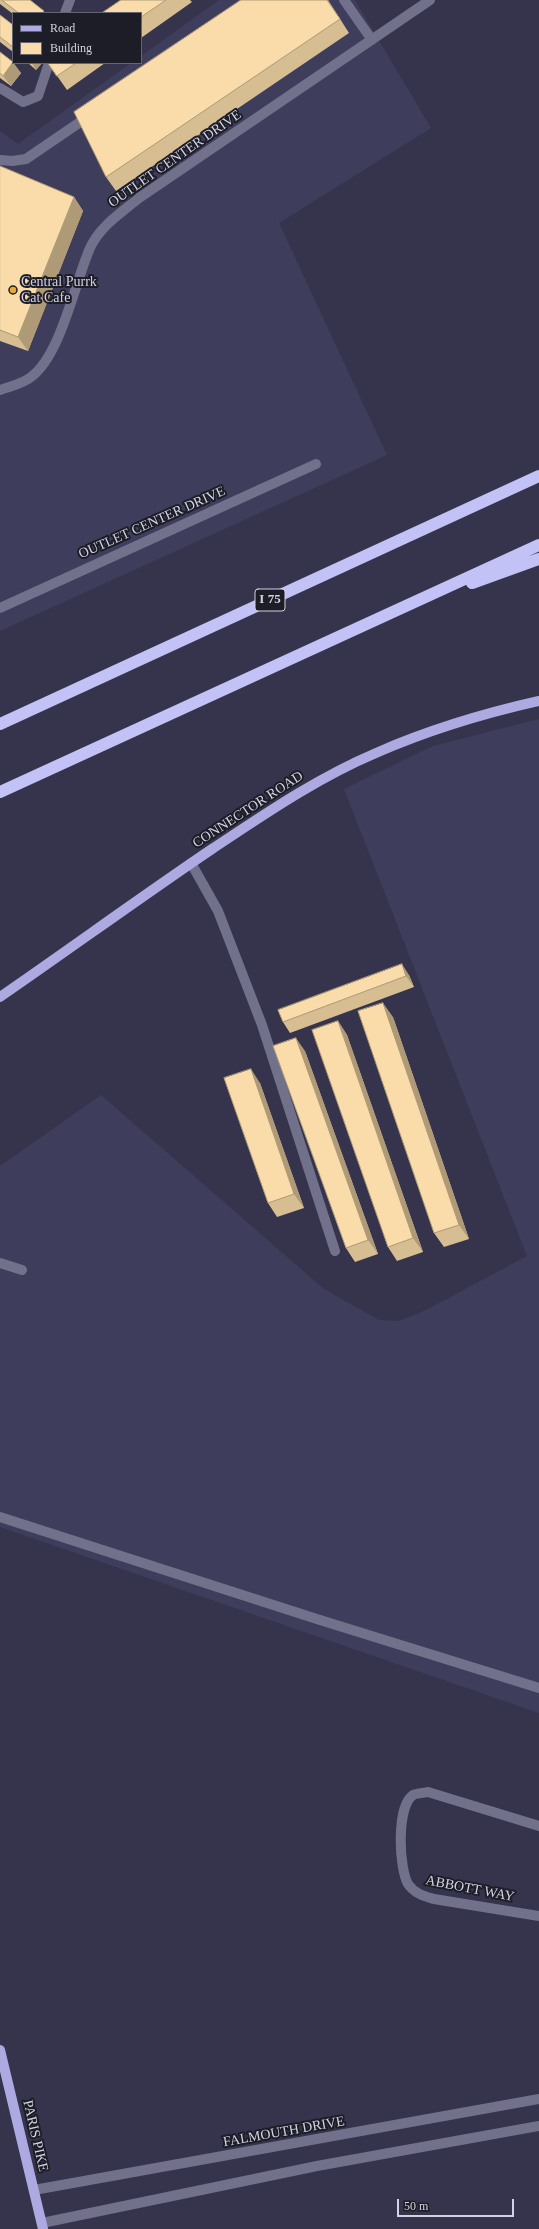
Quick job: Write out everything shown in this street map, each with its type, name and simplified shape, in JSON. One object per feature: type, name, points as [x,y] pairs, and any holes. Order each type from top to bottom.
[{"type":"highway","name":"I 75","points":[[0,724],[539,476]]},
{"type":"highway","points":[[0,792],[539,545]]},
{"type":"highway","points":[[401,608],[539,559]]},
{"type":"main road","name":"CONNECTOR ROAD","points":[[0,997],[191,863],[308,787],[375,753],[480,714],[539,701]]},
{"type":"main road","name":"PARIS PIKE","points":[[0,2050],[42,2226]]},
{"type":"street","points":[[66,12],[70,0]]},
{"type":"street","points":[[344,0],[372,40]]},
{"type":"street","name":"OUTLET CENTER DRIVE","points":[[0,390],[30,378],[43,366],[56,339],[90,247],[102,229],[139,198],[430,0]]},
{"type":"street","points":[[0,88],[23,102],[38,96],[49,64]]},
{"type":"street","points":[[0,160],[12,161],[26,159],[97,110]]},
{"type":"street","name":"OUTLET CENTER DRIVE","points":[[0,608],[316,464]]},
{"type":"street","points":[[191,863],[218,910],[262,1025],[335,1251]]},
{"type":"street","points":[[0,1263],[22,1270]]},
{"type":"street","points":[[0,1517],[304,1616],[539,1688]]},
{"type":"street","name":"ABBOTT WAY","points":[[539,1826],[428,1792],[414,1794],[408,1801],[403,1810],[400,1834],[408,1884],[418,1895],[434,1899],[539,1916]]},
{"type":"street","name":"FALMOUTH DRIVE","points":[[34,2190],[539,2099]]},
{"type":"street","points":[[42,2226],[317,2166],[539,2126]]},
{"type":"shaded area","points":[[219,0],[355,0],[431,128],[279,223],[387,455],[0,631],[0,131],[18,144],[130,64],[142,64],[142,55]]},
{"type":"shaded area","points":[[539,719],[539,1713],[0,1527],[0,1166],[101,1095],[324,1289],[379,1320],[399,1321],[426,1310],[527,1256],[344,789],[433,746]]},
{"type":"building","points":[[2,0],[30,0],[44,11],[43,12],[18,12]]},
{"type":"building","points":[[121,0],[166,0],[142,16],[142,12],[103,12]]},
{"type":"building","points":[[241,0],[327,0],[340,19],[106,177],[74,112]]},
{"type":"building","points":[[0,15],[12,24],[12,46],[0,37]]},
{"type":"building","points":[[0,52],[12,61],[12,63],[3,76],[0,73]]},
{"type":"building","points":[[49,64],[75,64],[57,76]]},
{"type":"building","points":[[0,166],[74,197],[18,337],[0,330]]},
{"type":"building","points":[[402,964],[406,976],[283,1022],[278,1010]]},
{"type":"building","points":[[383,1003],[459,1225],[434,1233],[358,1011]]},
{"type":"building","points":[[338,1021],[413,1238],[388,1247],[312,1030]]},
{"type":"building","points":[[296,1038],[368,1240],[346,1248],[273,1046]]},
{"type":"building","points":[[251,1069],[294,1194],[268,1203],[224,1078]]},
{"type":"place","name":"Central Purrk Cat Cafe","points":[[13,290]]}]
